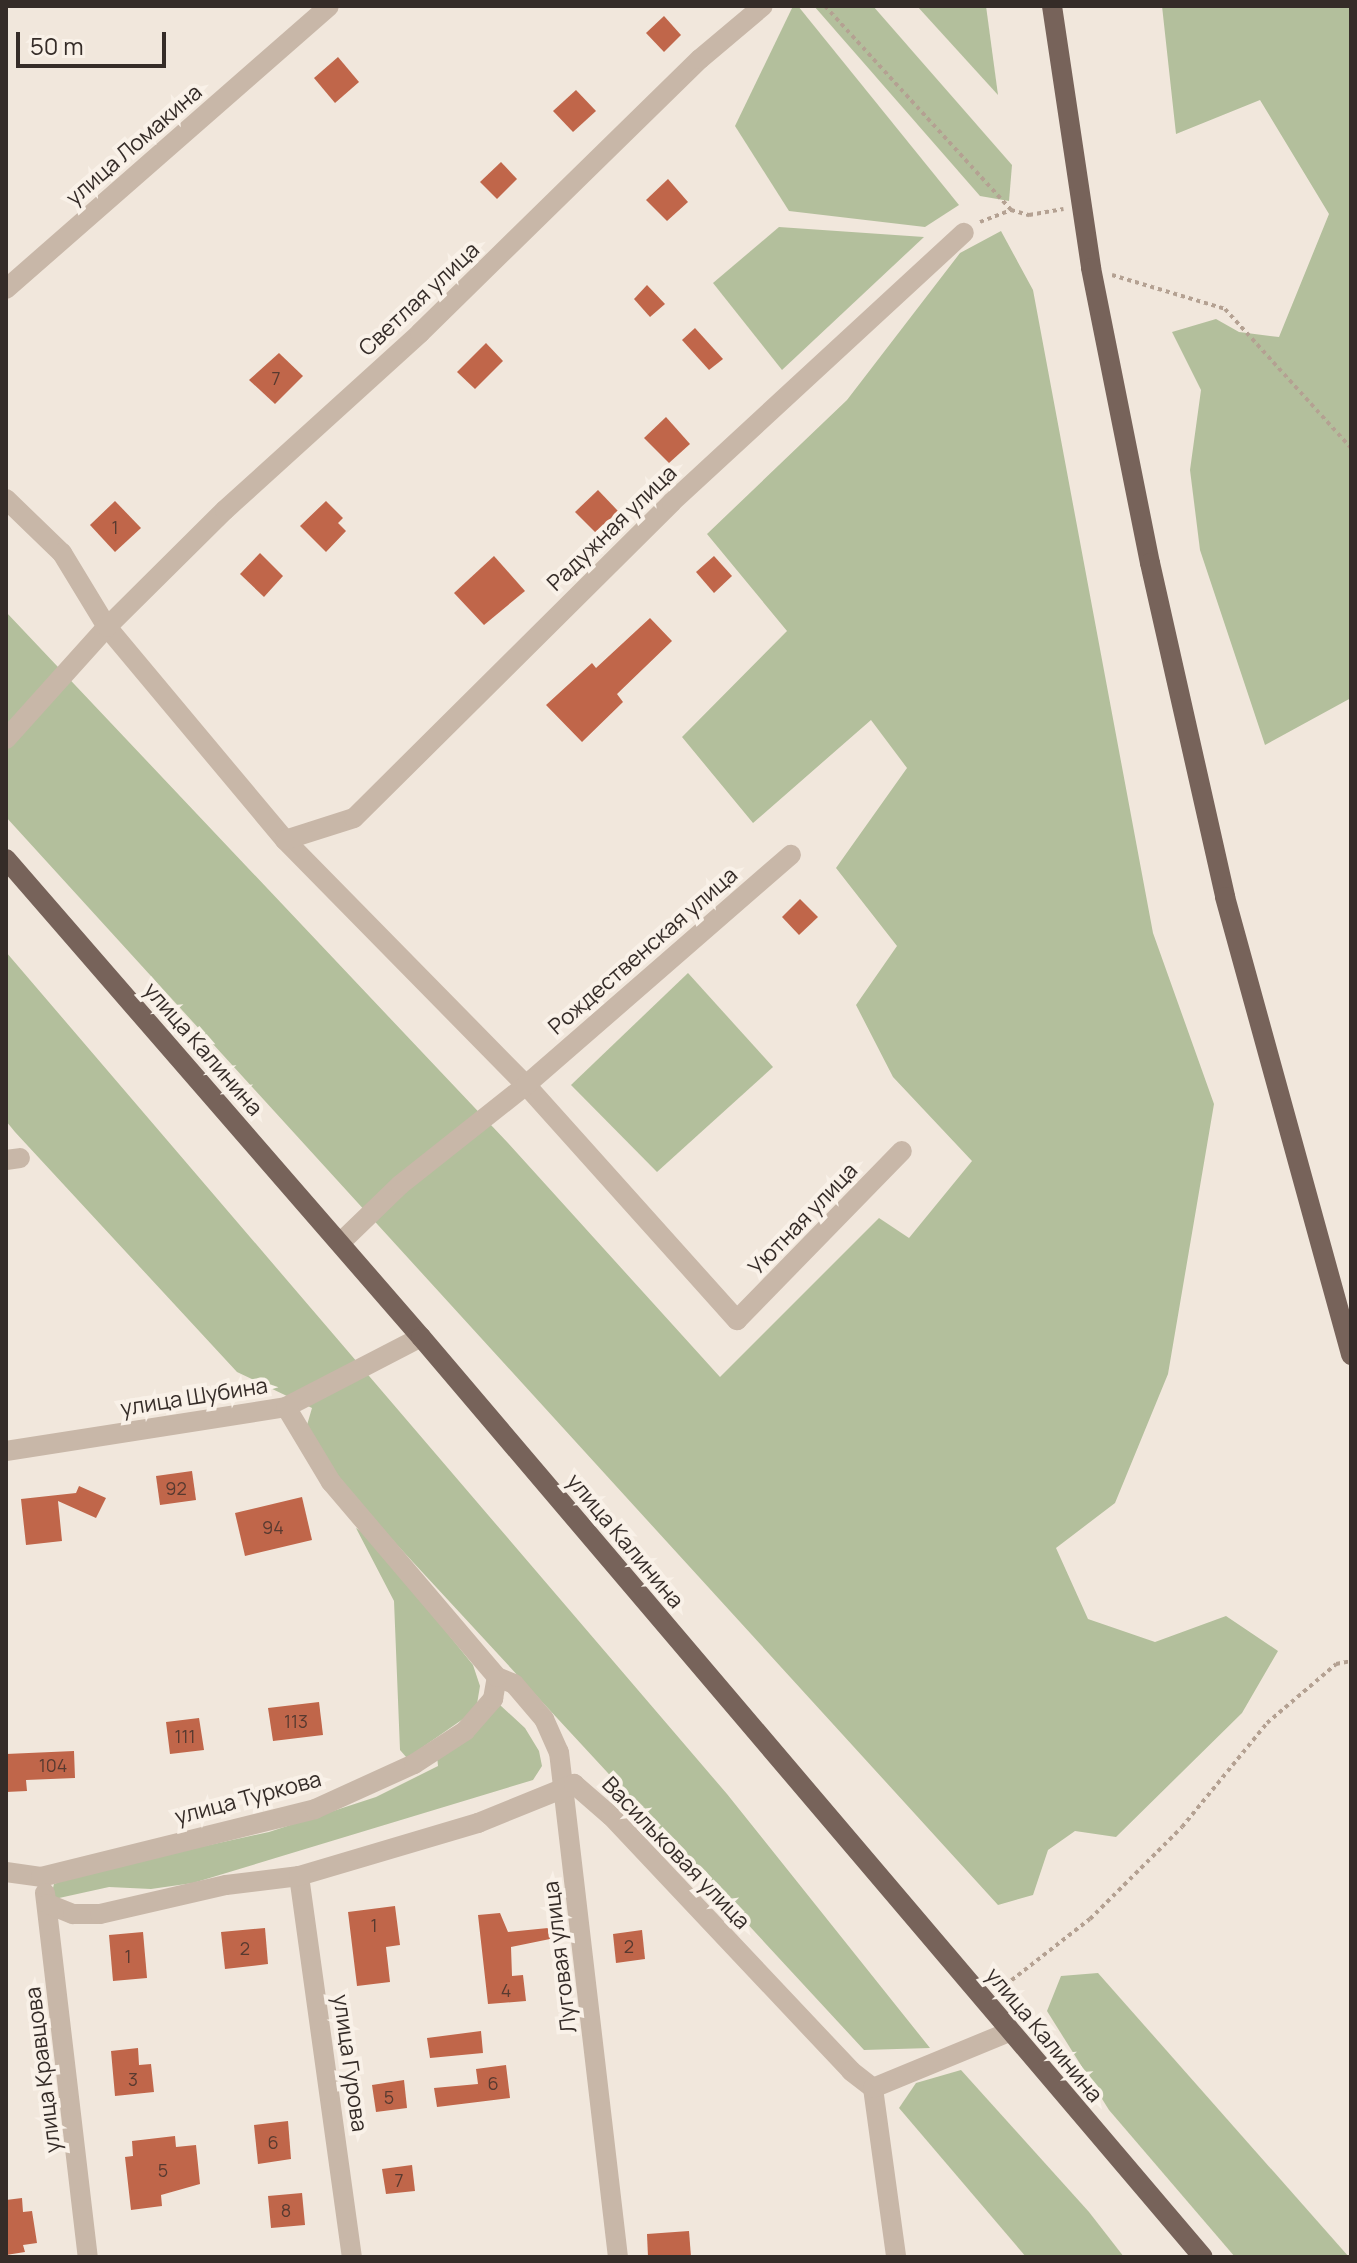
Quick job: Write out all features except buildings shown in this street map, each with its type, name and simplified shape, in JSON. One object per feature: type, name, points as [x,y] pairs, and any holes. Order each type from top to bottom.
[{"type":"main road","points":[[1052,6],[1091,268],[1225,897],[1351,1355]]},
{"type":"main road","name":"улица Калинина","points":[[6,859],[421,1337],[1203,2257]]},
{"type":"street","name":"улица Ломакина","points":[[6,289],[329,6]]},
{"type":"street","name":"Светлая улица","points":[[6,739],[107,627],[225,510],[420,333],[700,59],[763,6]]},
{"type":"street","name":"Радужная улица","points":[[285,840],[354,818],[672,502],[964,233]]},
{"type":"street","points":[[6,499],[62,553],[107,627],[285,840],[526,1085]]},
{"type":"street","name":"Рождественская улица","points":[[340,1243],[400,1185],[526,1085],[791,855]]},
{"type":"street","name":"Уютная улица","points":[[526,1085],[737,1320],[902,1151]]},
{"type":"street","name":"улица Шубина","points":[[6,1451],[286,1407],[421,1337]]},
{"type":"street","points":[[286,1407],[331,1482],[497,1677]]},
{"type":"street","name":"Луговая улица","points":[[497,1677],[514,1684],[544,1719],[559,1752],[618,2257]]},
{"type":"street","name":"улица Туркова","points":[[6,1872],[41,1877],[315,1809],[414,1764],[465,1731],[493,1699],[497,1677]]},
{"type":"street","name":"Васильковая улица","points":[[564,1785],[574,1784],[611,1816],[851,2071],[873,2088]]},
{"type":"street","points":[[48,1904],[73,1914],[100,1914],[226,1885],[299,1876],[478,1823],[564,1785]]},
{"type":"street","name":"улица Гурова","points":[[299,1876],[352,2257]]},
{"type":"street","name":"улица Кравцова","points":[[41,1877],[48,1904],[88,2257]]},
{"type":"street","points":[[896,2257],[873,2088],[1009,2032]]},
{"type":"path","points":[[825,6],[1011,210]]},
{"type":"path","points":[[964,233],[1011,210],[1056,212],[1079,202]]},
{"type":"path","points":[[1091,268],[1225,309],[1351,448]]},
{"type":"path","points":[[984,2001],[1090,1919],[1182,1827],[1267,1723],[1336,1664],[1351,1661]]},
{"type":"green space","points":[[793,6],[798,6],[959,205],[925,227],[789,211],[735,126]]},
{"type":"green space","points":[[814,6],[873,6],[1012,165],[1009,201],[980,196]]},
{"type":"green space","points":[[917,6],[986,6],[998,95]]},
{"type":"green space","points":[[1162,6],[1351,6],[1351,698],[1265,745],[1200,550],[1190,470],[1201,390],[1172,332],[1216,319],[1239,332],[1279,337],[1329,214],[1260,100],[1176,134]]},
{"type":"green space","points":[[779,227],[924,237],[782,370],[713,283]]},
{"type":"green space","points":[[1001,231],[1033,290],[1153,933],[1214,1104],[1168,1374],[1115,1503],[1056,1548],[1088,1619],[1155,1642],[1226,1616],[1278,1651],[1242,1713],[1116,1837],[1075,1831],[1048,1850],[1033,1895],[998,1905],[6,817],[6,612],[508,1143],[720,1377],[879,1218],[909,1238],[972,1161],[893,1077],[856,1005],[897,946],[836,868],[907,768],[871,720],[753,823],[682,737],[787,631],[707,534],[847,400],[960,253]]},
{"type":"green space","points":[[6,952],[727,1794],[930,2048],[864,2050],[338,1481],[307,1425],[312,1408],[237,1372],[15,1132],[6,1121]]},
{"type":"green space","points":[[688,973],[773,1067],[657,1172],[571,1085]]},
{"type":"green space","points":[[356,1528],[370,1537],[473,1665],[480,1686],[476,1710],[407,1758],[400,1750],[394,1601]]},
{"type":"green space","points":[[500,1705],[525,1728],[539,1751],[542,1766],[533,1780],[193,1883],[151,1889],[109,1887],[50,1900],[54,1884],[82,1873],[269,1832],[376,1797],[438,1766],[437,1756],[471,1735]]},
{"type":"green space","points":[[1098,1973],[1349,2257],[1235,2257],[1109,2110],[1047,2011],[1061,1976]]},
{"type":"green space","points":[[961,2070],[1089,2212],[1124,2257],[1026,2257],[899,2108],[916,2083]]}]
